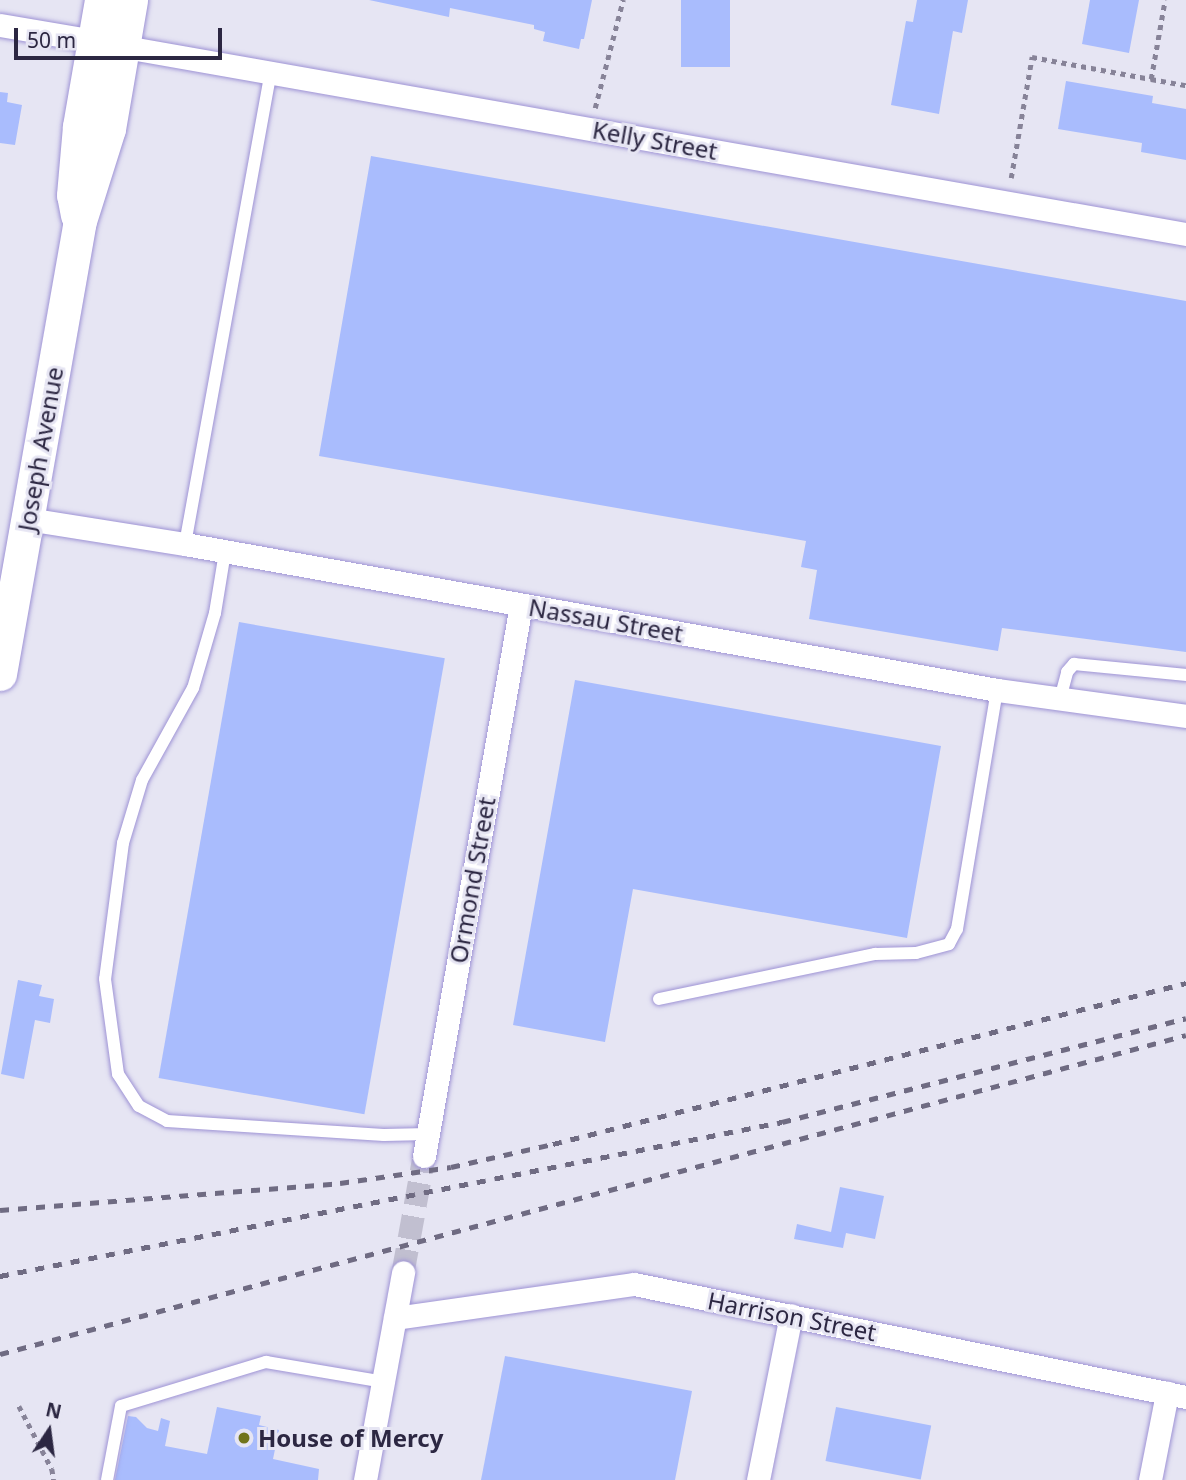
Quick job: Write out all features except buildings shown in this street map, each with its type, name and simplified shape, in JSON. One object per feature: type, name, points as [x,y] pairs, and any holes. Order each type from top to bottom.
[{"type":"main road","name":"Joseph Avenue","points":[[0,674],[79,225],[103,156],[109,44],[101,0]]},
{"type":"main road","name":"Joseph Avenue","points":[[109,44],[131,0]]},
{"type":"street","name":"Kelly Street","points":[[0,25],[1186,234]]},
{"type":"street","name":"Nassau Street","points":[[27,519],[185,544],[998,690],[1186,716]]},
{"type":"street","name":"Ormond Street","points":[[426,1145],[521,605]]},
{"type":"street","points":[[365,1480],[403,1272]]},
{"type":"street","name":"Harrison Street","points":[[395,1318],[634,1284],[1176,1395]]},
{"type":"street","points":[[758,1480],[791,1315]]},
{"type":"street","points":[[1150,1480],[1176,1395]]},
{"type":"lane","points":[[185,544],[271,72]]},
{"type":"lane","points":[[225,552],[215,613],[193,688],[142,780],[123,843],[104,979],[118,1074],[139,1106],[167,1121],[384,1135],[426,1145]]},
{"type":"lane","points":[[1060,699],[1067,672],[1074,664],[1186,675]]},
{"type":"lane","points":[[659,999],[875,954],[916,953],[949,944],[957,929],[998,690]]},
{"type":"lane","points":[[107,1480],[121,1406],[266,1362],[384,1382]]},
{"type":"path","points":[[590,129],[623,0]]},
{"type":"path","points":[[1151,79],[1165,0]]},
{"type":"path","points":[[1007,203],[1032,57],[1186,85]]},
{"type":"path","points":[[19,1406],[52,1469],[54,1480]]},
{"type":"tunnel","points":[[403,1272],[424,1156]]},
{"type":"railway","points":[[0,1210],[340,1183],[451,1167],[553,1144],[1186,983]]},
{"type":"railway","points":[[0,1276],[782,1122],[1186,1018]]},
{"type":"railway","points":[[0,1354],[1186,1035]]},
{"type":"place","name":"House of Mercy","points":[[244,1438]]}]
